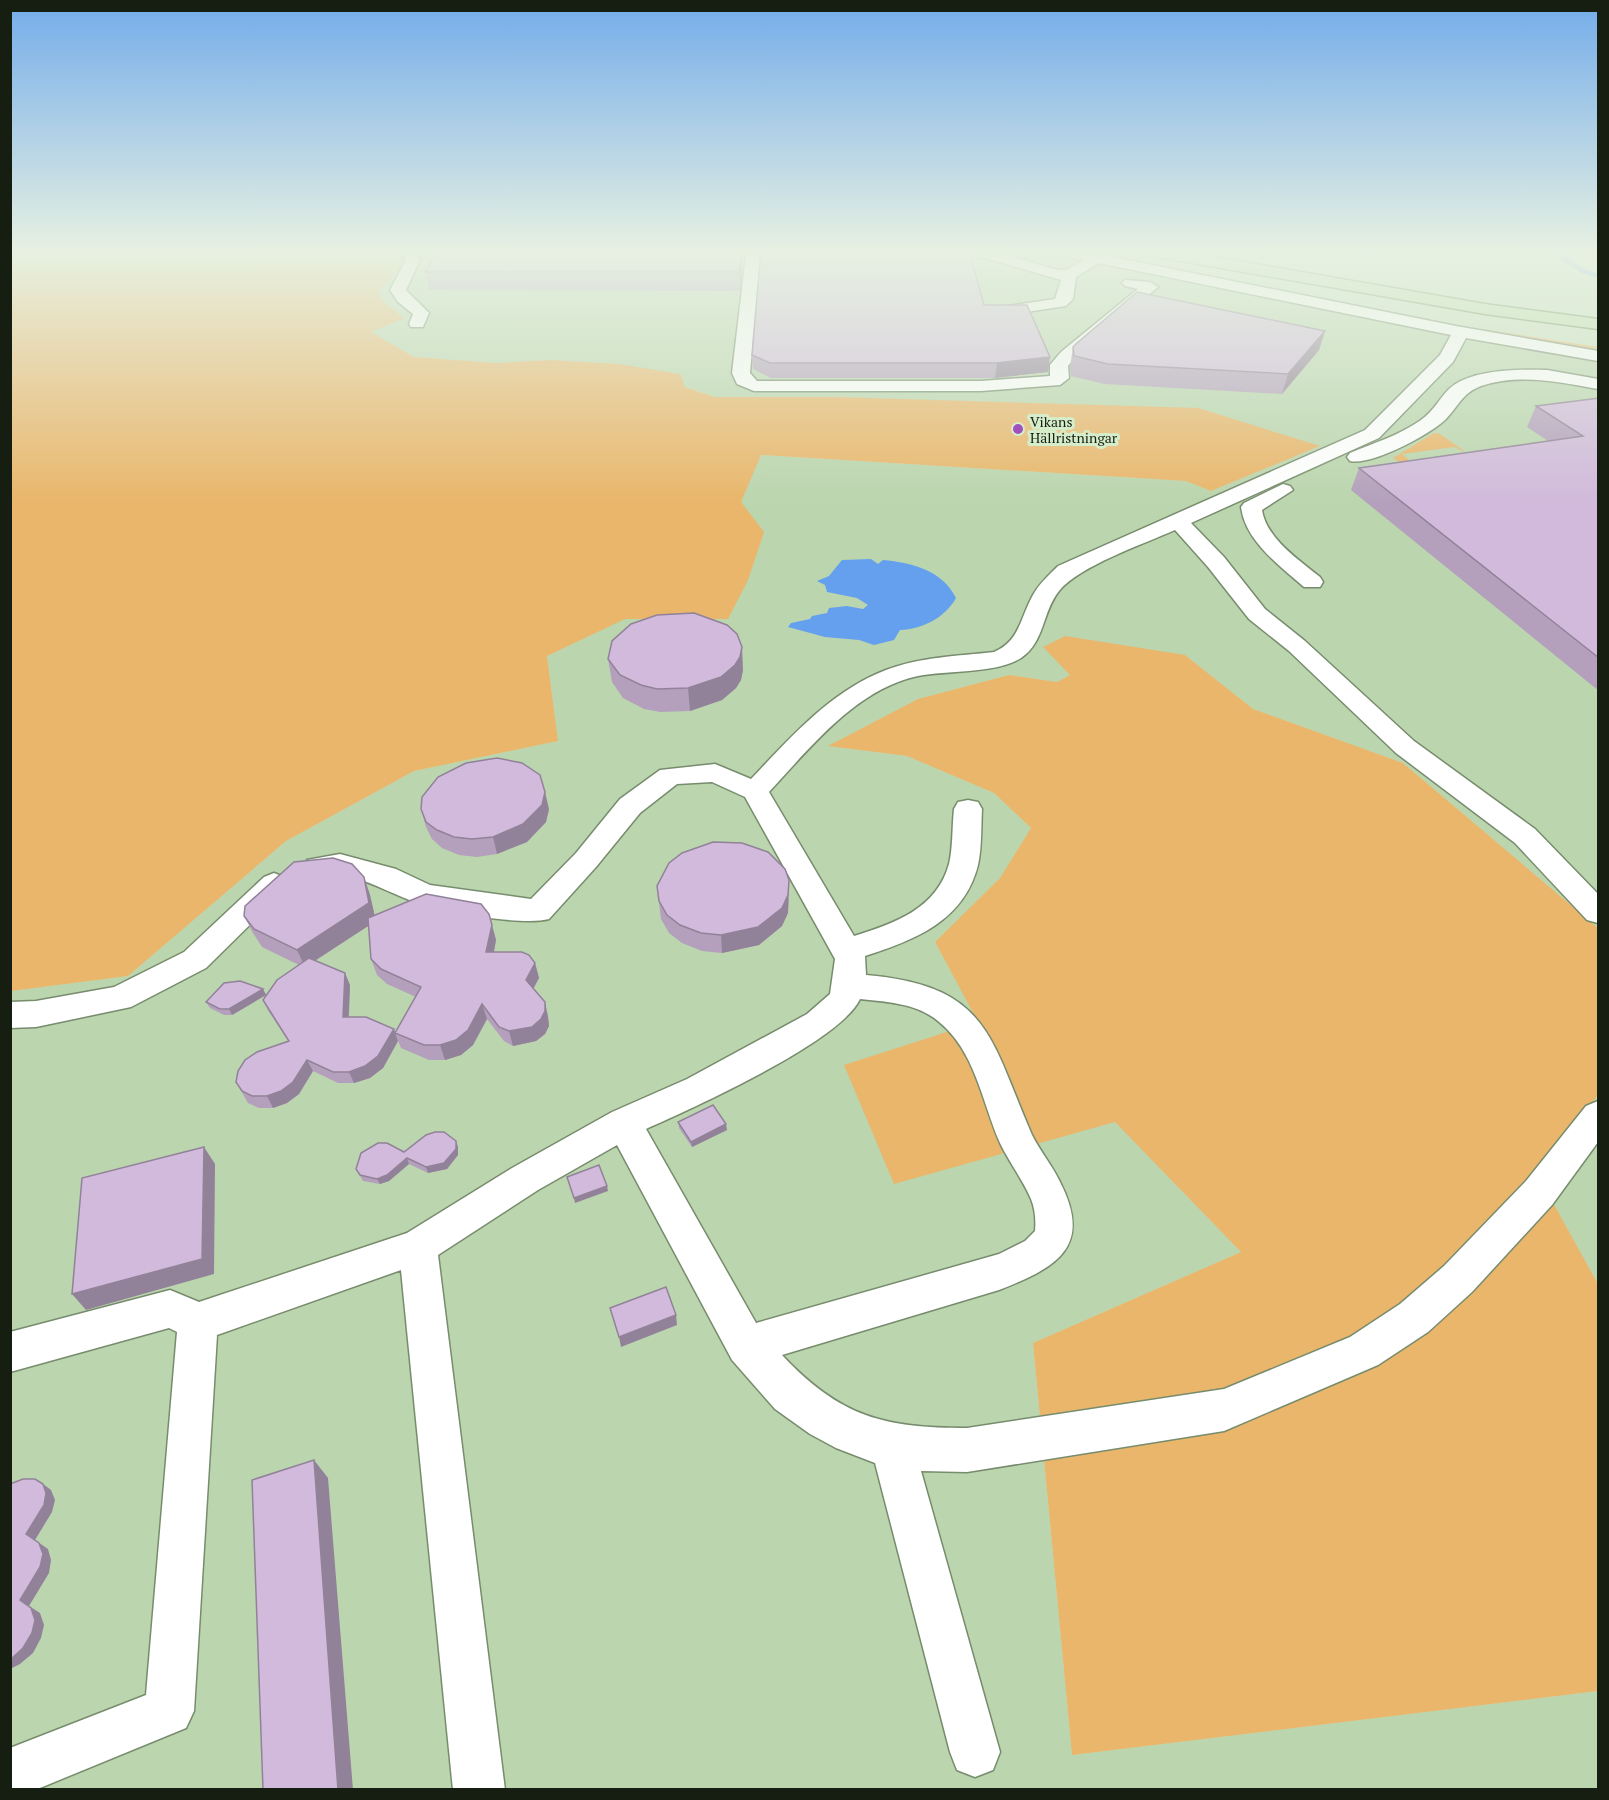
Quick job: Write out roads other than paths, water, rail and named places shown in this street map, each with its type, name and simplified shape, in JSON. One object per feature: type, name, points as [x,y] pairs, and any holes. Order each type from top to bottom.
[{"type":"street","points":[[745,334],[741,373],[743,380],[754,386],[981,386],[1054,381],[1060,378],[1059,365],[1094,334]]},
{"type":"street","points":[[1473,334],[1599,356]]},
{"type":"street","points":[[755,791],[831,714],[871,687],[896,675],[999,659],[1014,654],[1028,638],[1044,596],[1066,572],[1372,434],[1447,358],[1459,336]]},
{"type":"street","points":[[1312,582],[1257,529],[1250,516],[1251,507],[1271,495],[1406,436],[1440,414],[1457,391],[1477,383],[1545,375],[1599,384]]},
{"type":"street","points":[[1178,520],[1216,562],[1257,614],[1297,646],[1405,747],[1525,836],[1599,912]]},
{"type":"street","points":[[10,1015],[36,1014],[120,998],[195,960],[240,915],[292,869],[340,864],[386,876],[423,894],[481,905],[538,911],[586,860],[630,806],[670,776],[715,773],[755,791],[851,959],[849,986],[843,1001],[832,1013],[795,1038],[699,1089],[624,1123],[525,1179],[418,1247],[198,1322],[170,1309],[10,1352]]},
{"type":"street","points":[[847,950],[913,927],[930,917],[946,902],[956,888],[963,865],[968,809]]},
{"type":"street","points":[[746,1346],[999,1272],[1034,1257],[1047,1246],[1053,1234],[1055,1221],[1048,1194],[1018,1143],[984,1063],[960,1020],[919,996],[899,991],[849,986]]},
{"type":"street","points":[[624,1123],[746,1346],[790,1394],[825,1419],[851,1433],[892,1445],[925,1450],[966,1450],[1224,1410],[1364,1351],[1414,1318],[1458,1279],[1539,1193],[1599,1116]]},
{"type":"street","points":[[418,1247],[478,1790]]},
{"type":"street","points":[[10,1774],[169,1711],[198,1322]]},
{"type":"street","points":[[892,1445],[975,1752]]},
{"type":"water","points":[[871,559],[878,564],[883,560],[905,563],[935,574],[950,588],[956,598],[939,617],[924,625],[900,630],[894,640],[874,645],[859,640],[825,637],[788,627],[791,623],[827,613],[829,608],[847,606],[863,609],[868,605],[857,598],[827,592],[825,585],[817,581],[829,576],[842,560]]},
{"type":"place","name":"Vikans Hällristningar","points":[[1018,429]]}]
